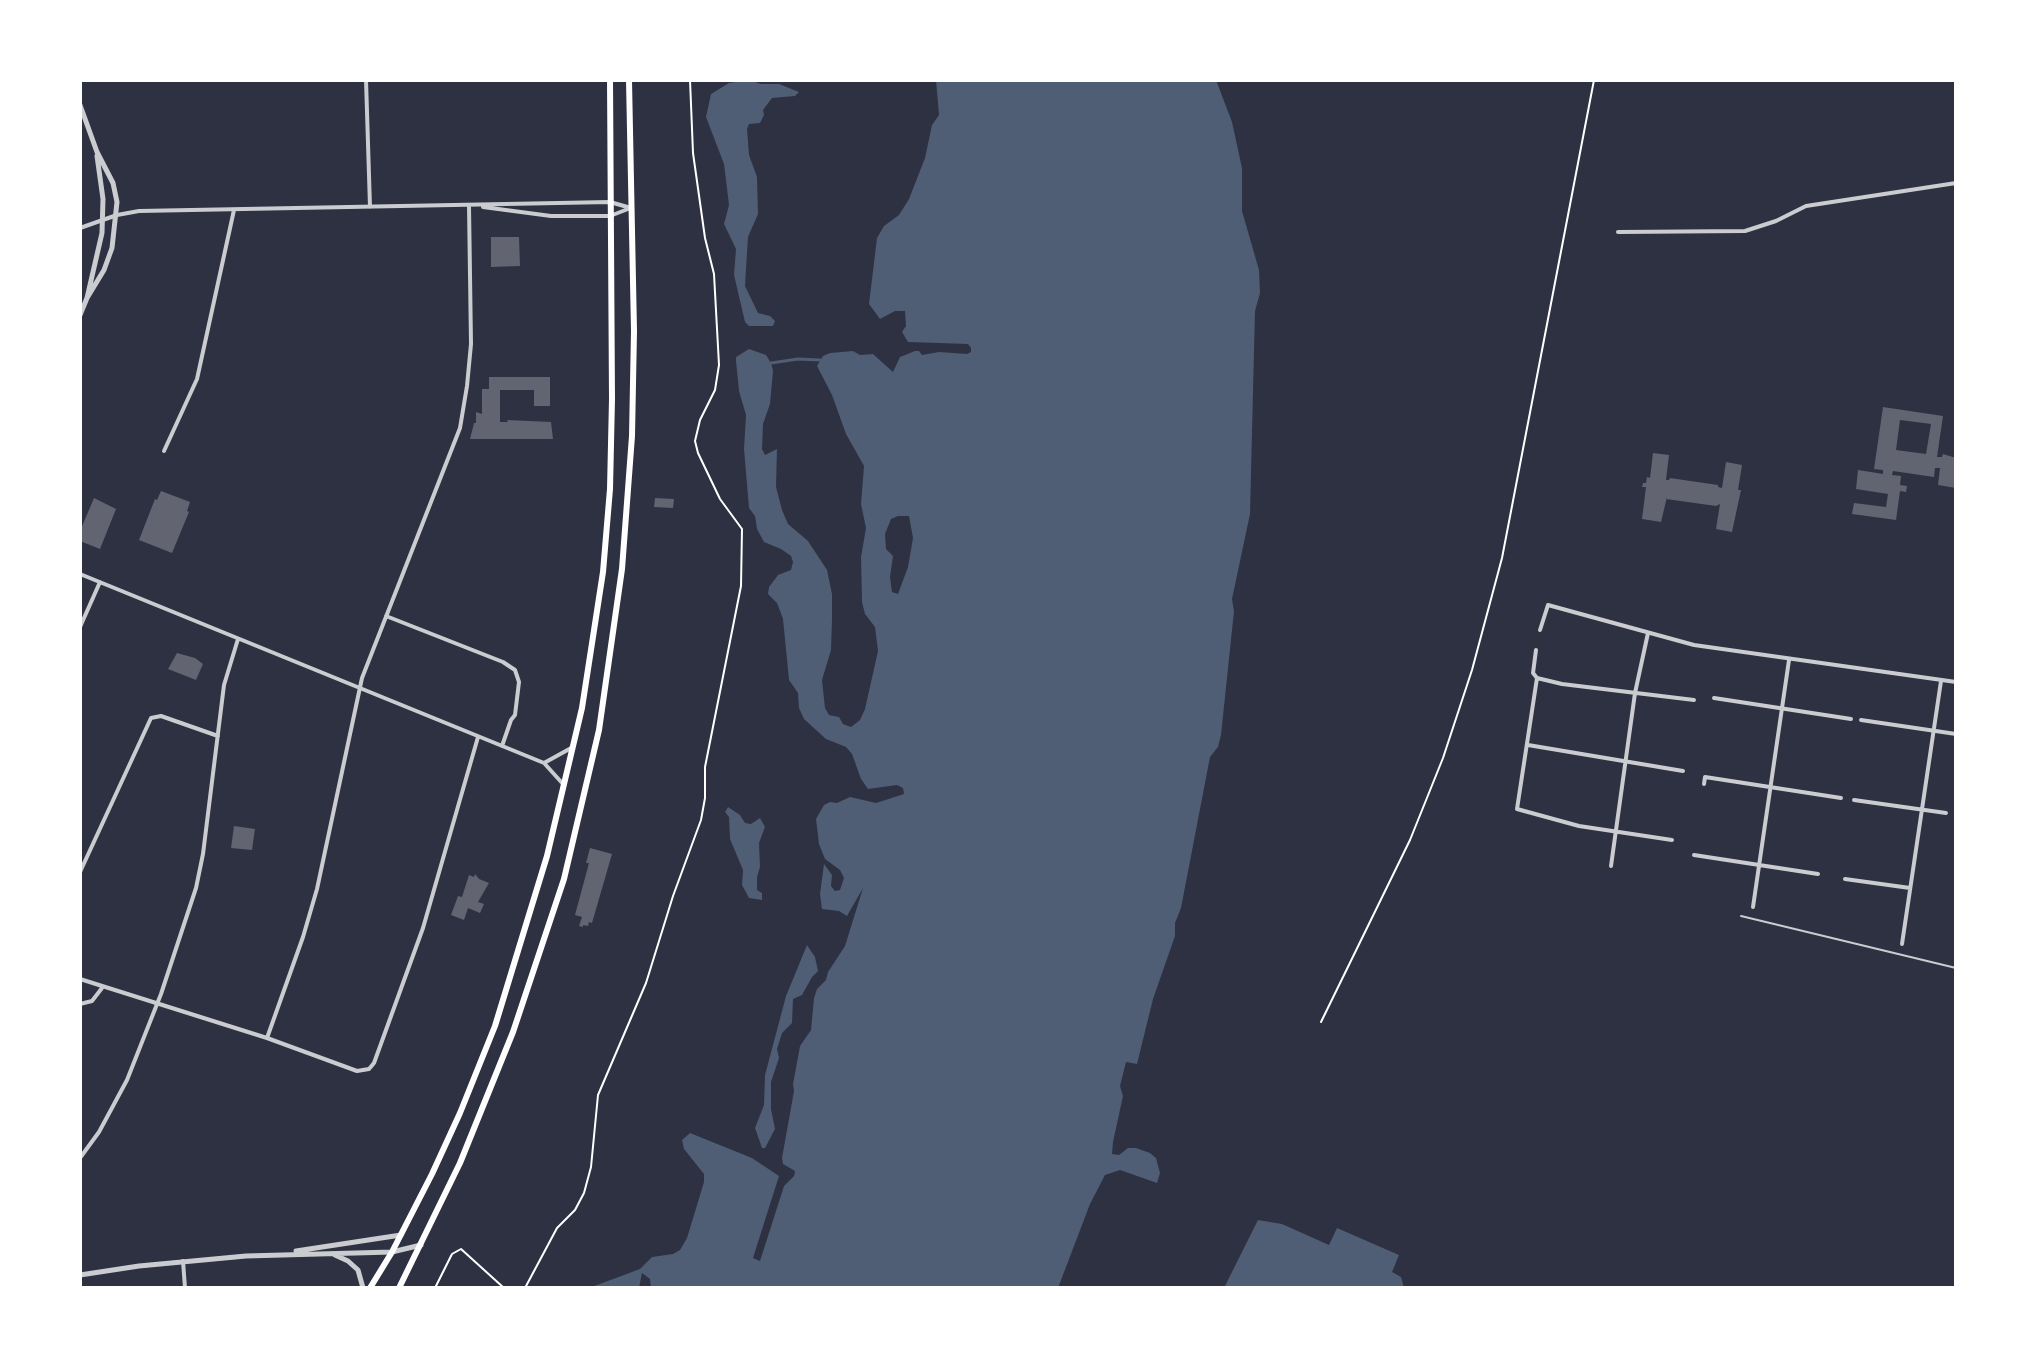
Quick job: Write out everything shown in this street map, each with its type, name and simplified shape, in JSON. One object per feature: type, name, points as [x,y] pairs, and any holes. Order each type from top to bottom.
[{"type":"main road","points":[[370,1288],[402,1234],[460,1113],[491,1036],[534,904],[574,746],[593,648],[608,521],[612,399],[610,80]]},
{"type":"main road","points":[[399,1288],[465,1151],[518,1019],[564,879],[595,751],[616,619],[629,483],[634,365],[629,80]]},
{"type":"street","points":[[366,80],[370,207]]},
{"type":"street","points":[[80,105],[97,152],[113,183],[117,215],[108,259],[80,315]]},
{"type":"street","points":[[87,298],[103,220],[97,152]]},
{"type":"street","points":[[1618,232],[1745,231],[1776,221],[1806,206],[1956,183]]},
{"type":"street","points":[[481,206],[487,203],[610,202],[631,208]]},
{"type":"street","points":[[267,1038],[289,981],[317,889],[359,688],[460,428],[471,344],[469,206]]},
{"type":"street","points":[[80,228],[139,211],[481,206],[551,216],[610,216],[631,208]]},
{"type":"street","points":[[164,451],[197,379],[234,210]]},
{"type":"street","points":[[80,574],[544,763],[565,787]]},
{"type":"street","points":[[80,627],[100,582]]},
{"type":"street","points":[[1540,630],[1548,605],[1694,645],[1956,682]]},
{"type":"street","points":[[386,616],[503,662],[515,670],[519,682],[515,715],[502,746]]},
{"type":"street","points":[[1611,866],[1635,693],[1648,633]]},
{"type":"street","points":[[80,1158],[99,1132],[127,1080],[157,1003],[199,877],[224,685],[238,639]]},
{"type":"street","points":[[1536,650],[1533,673],[1537,678],[1694,700]]},
{"type":"street","points":[[1753,907],[1789,660]]},
{"type":"street","points":[[1537,678],[1517,809],[1579,826],[1672,840]]},
{"type":"street","points":[[1902,944],[1941,681]]},
{"type":"street","points":[[1714,698],[1851,719]]},
{"type":"street","points":[[80,872],[151,718],[161,716],[218,736]]},
{"type":"street","points":[[1861,720],[1956,734]]},
{"type":"street","points":[[80,979],[267,1038],[357,1071],[365,1071],[374,1063],[423,928],[478,737]]},
{"type":"street","points":[[1527,745],[1683,771]]},
{"type":"street","points":[[544,763],[563,755],[574,746]]},
{"type":"street","points":[[1704,784],[1705,777],[1841,798]]},
{"type":"street","points":[[1854,800],[1946,813]]},
{"type":"street","points":[[1694,855],[1818,874]]},
{"type":"street","points":[[1845,879],[1910,888]]},
{"type":"street","points":[[80,1004],[92,1001],[103,987]]},
{"type":"street","points":[[80,1275],[183,1261],[285,1253],[402,1234]]},
{"type":"street","points":[[285,1253],[334,1255],[392,1252],[421,1245]]},
{"type":"street","points":[[334,1255],[355,1265],[363,1288]]},
{"type":"street","points":[[183,1261],[185,1288]]},
{"type":"lane","points":[[1741,916],[1956,968]]},
{"type":"path","points":[[525,1288],[552,1237],[575,1210],[584,1193],[591,1167],[598,1095],[646,983],[677,882],[701,820],[705,767],[741,586],[742,529],[720,499],[695,441],[700,420],[717,382],[719,365],[714,274],[705,238],[693,153],[690,80]]},
{"type":"path","points":[[1321,1022],[1410,840],[1443,758],[1472,670],[1502,558],[1594,80]]},
{"type":"path","points":[[435,1288],[452,1254],[461,1249],[504,1288]]},
{"type":"water","points":[[749,80],[779,84],[799,92],[795,96],[772,98],[763,110],[760,123],[749,124],[747,129],[749,155],[757,177],[758,214],[748,237],[745,286],[758,313],[770,316],[775,321],[773,326],[749,326],[745,322],[734,275],[736,249],[724,224],[729,205],[724,164],[706,117],[711,94],[729,83]]},
{"type":"water","points":[[936,80],[1216,80],[1232,122],[1242,168],[1242,211],[1259,270],[1260,293],[1255,311],[1250,514],[1232,599],[1234,611],[1221,735],[1218,747],[1210,757],[1181,908],[1175,923],[1175,936],[1153,999],[1137,1064],[1126,1062],[1112,1154],[1119,1155],[1128,1148],[1150,1153],[1156,1158],[1160,1173],[1157,1183],[1120,1170],[1105,1175],[1090,1204],[1058,1288],[651,1288],[650,1279],[642,1273],[639,1288],[589,1288],[640,1269],[652,1257],[680,1250],[687,1238],[704,1182],[704,1174],[684,1149],[682,1140],[690,1133],[752,1158],[779,1176],[753,1258],[760,1261],[784,1186],[794,1176],[795,1171],[783,1164],[782,1158],[800,1046],[811,1030],[817,989],[826,980],[845,946],[863,888],[847,916],[839,911],[822,909],[820,894],[824,864],[832,875],[831,886],[835,891],[840,890],[844,878],[840,870],[825,859],[819,844],[816,819],[824,805],[830,802],[837,803],[850,797],[876,803],[904,794],[903,788],[897,785],[868,789],[852,754],[846,747],[826,739],[804,719],[799,708],[798,693],[789,680],[783,619],[777,603],[768,594],[778,575],[791,570],[793,562],[791,556],[781,549],[764,542],[749,508],[744,449],[746,415],[739,391],[736,357],[749,349],[766,355],[771,363],[770,404],[763,424],[762,449],[765,455],[777,449],[776,487],[782,510],[788,524],[808,541],[827,570],[832,594],[832,620],[831,650],[822,680],[825,708],[829,715],[839,717],[843,724],[851,727],[860,720],[865,709],[878,651],[875,627],[865,614],[862,602],[861,557],[866,528],[861,504],[864,466],[846,434],[832,395],[817,366],[823,356],[830,353],[853,351],[860,355],[873,354],[893,372],[900,357],[915,351],[922,355],[971,352],[968,344],[908,342],[902,332],[906,326],[905,311],[895,311],[880,319],[869,304],[877,238],[884,226],[899,215],[909,199],[925,158],[932,125],[939,115]],"holes":[[[909,516],[913,538],[908,567],[898,594],[892,592],[890,577],[893,556],[886,549],[885,534],[891,519]]]},
{"type":"water","points":[[728,807],[745,823],[751,824],[760,818],[765,827],[759,843],[760,867],[757,877],[757,890],[762,893],[762,900],[749,898],[742,885],[743,870],[730,839],[729,817],[725,812]]},
{"type":"water","points":[[807,945],[815,957],[818,971],[802,995],[793,999],[792,1023],[782,1033],[777,1049],[779,1058],[771,1082],[775,1129],[765,1148],[762,1148],[755,1128],[764,1105],[765,1075],[786,996]]},
{"type":"water","points":[[1258,1220],[1282,1224],[1329,1245],[1337,1228],[1399,1255],[1392,1272],[1401,1277],[1404,1288],[1224,1288]]},
{"type":"building","points":[[491,237],[519,237],[520,266],[491,267]]},
{"type":"building","points":[[489,377],[550,377],[550,406],[534,406],[534,390],[500,390],[500,422],[551,422],[553,439],[470,439],[476,412],[482,414],[482,389],[489,389]]},
{"type":"building","points":[[1883,407],[1943,416],[1937,457],[1943,454],[1956,458],[1956,488],[1938,485],[1940,468],[1935,468],[1934,477],[1893,471],[1892,475],[1901,476],[1900,485],[1907,486],[1906,492],[1900,491],[1896,520],[1852,514],[1854,503],[1886,507],[1888,494],[1856,489],[1858,470],[1883,474],[1883,470],[1874,469]],"holes":[[[1900,420],[1931,424],[1926,454],[1896,450]]]},
{"type":"building","points":[[1653,453],[1669,455],[1666,480],[1670,478],[1722,488],[1726,462],[1742,465],[1738,490],[1741,490],[1732,532],[1716,529],[1720,504],[1667,499],[1661,522],[1642,519],[1646,487],[1642,487],[1647,477],[1650,478]]},
{"type":"building","points":[[161,491],[190,502],[172,553],[139,540]]},
{"type":"building","points":[[94,498],[116,509],[100,549],[80,541],[80,531]]},
{"type":"building","points":[[655,498],[674,499],[673,508],[654,507]]},
{"type":"building","points":[[177,653],[195,658],[203,664],[196,680],[168,669]]},
{"type":"building","points":[[234,826],[255,829],[252,850],[231,848]]},
{"type":"building","points":[[590,848],[612,854],[592,923],[583,927],[579,926],[582,917],[575,915]]},
{"type":"building","points":[[475,874],[489,883],[478,902],[484,904],[480,913],[468,908],[464,920],[451,915],[458,896],[462,897],[469,875],[474,877]]},
{"type":"waterway","points":[[771,363],[820,360]]}]
